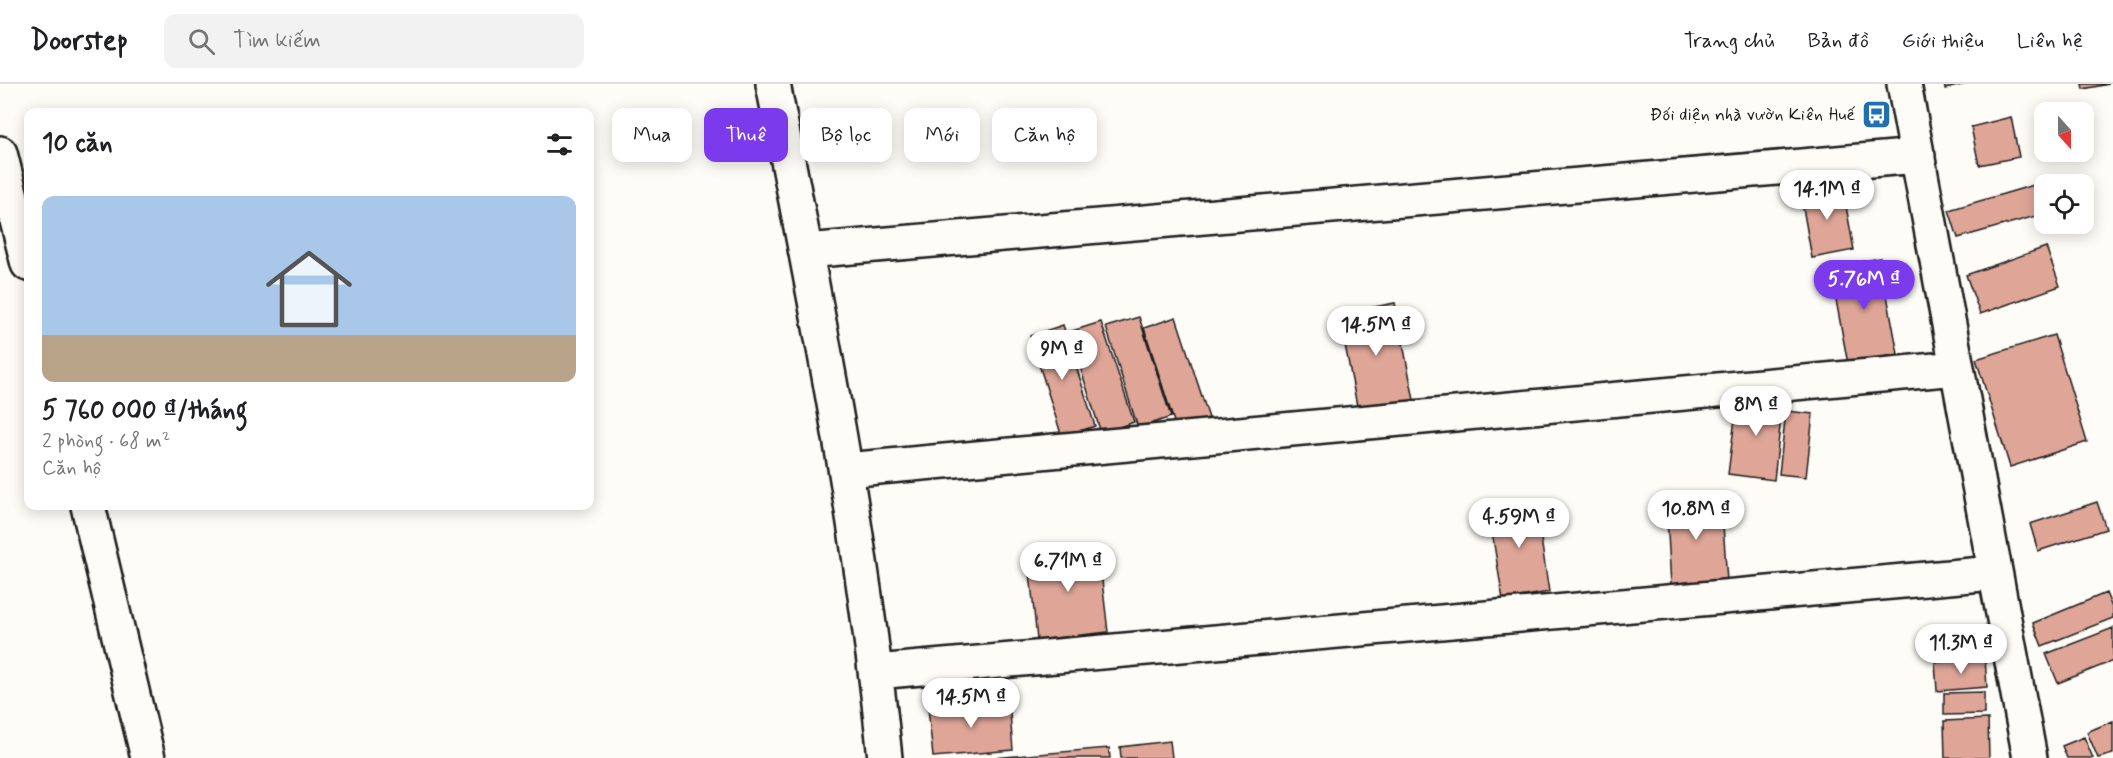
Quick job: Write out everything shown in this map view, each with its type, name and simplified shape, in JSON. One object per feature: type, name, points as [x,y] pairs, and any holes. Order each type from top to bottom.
[{"type":"street","points":[[773,84],[846,470],[876,672],[885,758]]},
{"type":"street","points":[[1904,84],[2030,758]]},
{"type":"street","points":[[0,153],[24,248]]},
{"type":"street","points":[[806,251],[1918,156]]},
{"type":"street","points":[[846,470],[1957,368]]},
{"type":"street","points":[[89,510],[148,758]]},
{"type":"street","points":[[876,672],[1994,573]]},
{"type":"building","points":[[1944,84],[1966,84],[1945,89]]},
{"type":"building","points":[[2082,84],[2109,84],[2083,89]]},
{"type":"building","points":[[2011,117],[2019,157],[1979,165],[1971,127]]},
{"type":"building","points":[[1842,184],[1854,250],[1812,258],[1800,191]]},
{"type":"building","points":[[2034,185],[2034,217],[1958,238],[1949,210]]},
{"type":"building","points":[[2046,247],[2060,286],[1980,314],[1966,275]]},
{"type":"building","points":[[1880,258],[1898,354],[1848,364],[1830,268]]},
{"type":"building","points":[[1395,303],[1414,400],[1358,411],[1339,314]]},
{"type":"building","points":[[1139,317],[1171,417],[1138,428],[1106,327]]},
{"type":"building","points":[[1176,317],[1209,418],[1176,428],[1144,328]]},
{"type":"building","points":[[1101,322],[1134,422],[1101,433],[1069,332]]},
{"type":"building","points":[[1063,325],[1095,426],[1062,437],[1030,336]]},
{"type":"building","points":[[2054,335],[2087,442],[2010,467],[1976,359]]},
{"type":"building","points":[[1738,395],[1783,400],[1774,480],[1728,474]]},
{"type":"building","points":[[1786,411],[1813,414],[1806,477],[1779,474]]},
{"type":"building","points":[[1721,496],[1727,581],[1671,585],[1666,500]]},
{"type":"building","points":[[1535,499],[1549,592],[1503,600],[1488,507]]},
{"type":"building","points":[[2097,502],[2106,529],[2038,551],[2030,524]]},
{"type":"building","points":[[1098,546],[1108,632],[1037,640],[1028,554]]},
{"type":"building","points":[[2106,593],[2113,610],[2113,618],[2042,646],[2033,623]]},
{"type":"building","points":[[2113,628],[2113,661],[2058,683],[2046,654]]},
{"type":"building","points":[[1985,659],[1987,687],[1937,691],[1935,662]]},
{"type":"building","points":[[1984,692],[1984,714],[1944,715],[1944,693]]},
{"type":"building","points":[[1009,701],[1013,750],[933,757],[928,708]]},
{"type":"building","points":[[1988,719],[1989,758],[1945,758],[1944,721]]},
{"type":"building","points":[[2113,721],[2113,754],[2098,758],[2087,732]]},
{"type":"building","points":[[2084,737],[2093,758],[2067,758],[2062,746]]},
{"type":"building","points":[[1170,741],[1172,758],[1121,758],[1120,747]]},
{"type":"building","points":[[1109,748],[1110,758],[993,758]]},
{"type":"place","name":"Đối diện nhà vườn Kiên Huế","points":[[1876,114]]}]
